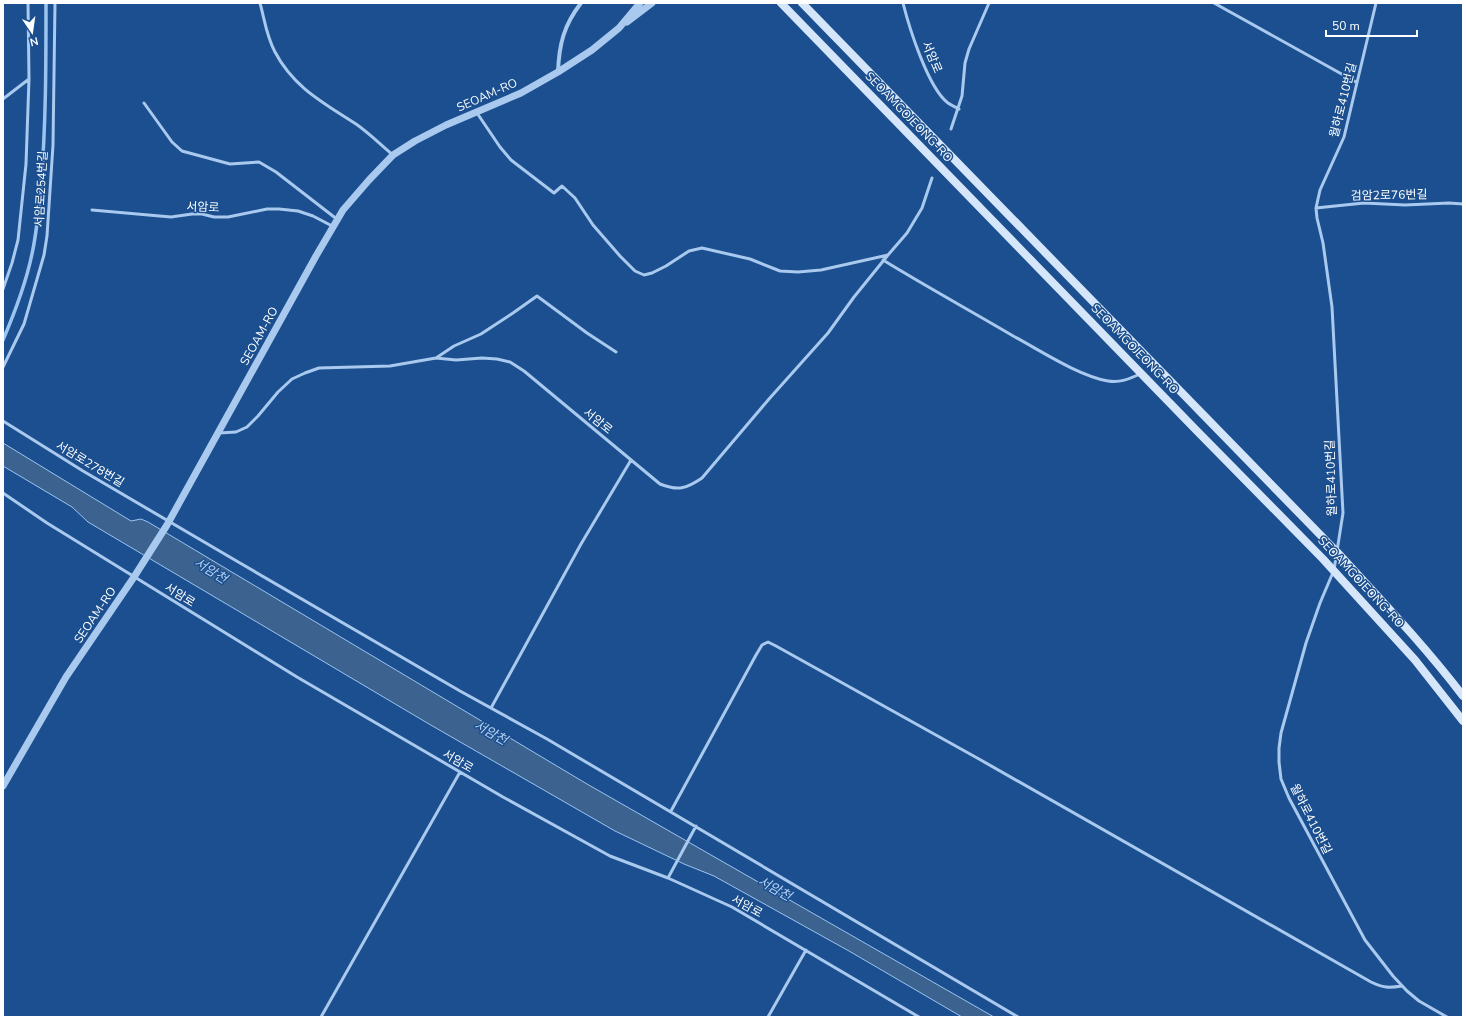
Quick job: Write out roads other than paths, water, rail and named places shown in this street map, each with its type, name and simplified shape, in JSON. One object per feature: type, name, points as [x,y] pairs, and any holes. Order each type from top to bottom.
[{"type":"main road","name":"SEOAMGOJEONG-RO","points":[[780,3],[1334,570],[1415,660],[1463,721]]},
{"type":"main road","name":"SEOAMGOJEONG-RO","points":[[802,3],[1337,552],[1405,626],[1463,696]]},
{"type":"street","points":[[558,72],[561,40],[566,25],[581,3]]},
{"type":"street","name":"SEOAM-RO","points":[[3,786],[66,678],[134,577],[168,523],[343,210],[369,180],[394,155],[415,141],[446,125],[521,93],[558,72],[592,50],[619,28],[640,3]]},
{"type":"street","points":[[619,28],[652,3]]},
{"type":"lane","points":[[3,289],[18,240],[26,164],[29,79],[28,3]]},
{"type":"lane","name":"서암로254번길","points":[[3,367],[24,324],[44,255],[47,236],[53,145],[55,3]]},
{"type":"lane","points":[[260,3],[265,25],[276,52],[285,68],[298,83],[312,96],[357,125],[394,155]]},
{"type":"lane","name":"서암로","points":[[903,3],[919,53],[934,86],[948,103],[959,109]]},
{"type":"lane","points":[[951,129],[959,109],[964,82],[965,63],[969,49],[989,3]]},
{"type":"lane","points":[[1214,3],[1356,82]]},
{"type":"lane","name":"월하로410번길","points":[[1376,3],[1344,137],[1320,190],[1316,208],[1323,243],[1332,307],[1343,513],[1334,570],[1320,603],[1306,643],[1281,733],[1279,748],[1281,778],[1289,798],[1365,940],[1402,986],[1419,1001],[1447,1017]]},
{"type":"lane","points":[[3,100],[29,79]]},
{"type":"lane","points":[[144,103],[172,142],[182,151],[230,164],[259,162],[276,172],[338,220]]},
{"type":"lane","points":[[476,113],[511,160],[554,193],[562,186],[575,198],[593,225],[620,256],[635,271],[644,275],[666,266],[689,251],[702,248],[750,258],[780,271],[798,272],[821,270],[888,254]]},
{"type":"lane","name":"서암로","points":[[218,434],[236,432],[247,427],[278,392],[292,380],[305,372],[319,368],[390,366],[436,358],[456,360],[497,359],[510,362],[524,371],[660,484],[670,488],[679,489],[686,487],[702,478],[769,399],[828,333],[883,260],[907,233],[922,208],[932,178]]},
{"type":"lane","name":"검암2로76번길","points":[[1316,208],[1364,203],[1405,205],[1449,203],[1463,204]]},
{"type":"lane","name":"서암로","points":[[92,210],[171,217],[192,214],[228,217],[267,209],[279,209],[298,211],[313,216],[334,227]]},
{"type":"lane","points":[[883,260],[936,293],[1053,358],[1090,376],[1107,381],[1118,382],[1127,380],[1142,373]]},
{"type":"lane","points":[[436,358],[454,346],[481,334],[537,296],[616,352]]},
{"type":"lane","name":"서암로278번길","points":[[3,421],[168,523],[696,826],[1018,1017]]},
{"type":"lane","points":[[491,708],[581,544],[631,460]]},
{"type":"lane","name":"서암로","points":[[3,493],[47,523],[297,677],[460,772],[610,856],[668,878],[732,907],[919,1017]]},
{"type":"lane","points":[[670,811],[756,655],[762,645],[768,642],[973,756],[1380,987],[1389,988],[1402,986]]},
{"type":"lane","points":[[321,1017],[460,772]]},
{"type":"lane","points":[[668,878],[696,826]]},
{"type":"lane","points":[[768,1017],[806,950]]},
{"type":"water","name":"서암천","points":[[3,443],[131,521],[141,519],[148,522],[587,784],[994,1017],[962,1017],[849,951],[714,876],[684,864],[615,831],[429,724],[88,522],[72,507],[3,466]]},
{"type":"waterway","points":[[3,340],[27,276],[38,220],[45,117],[46,3]]}]
